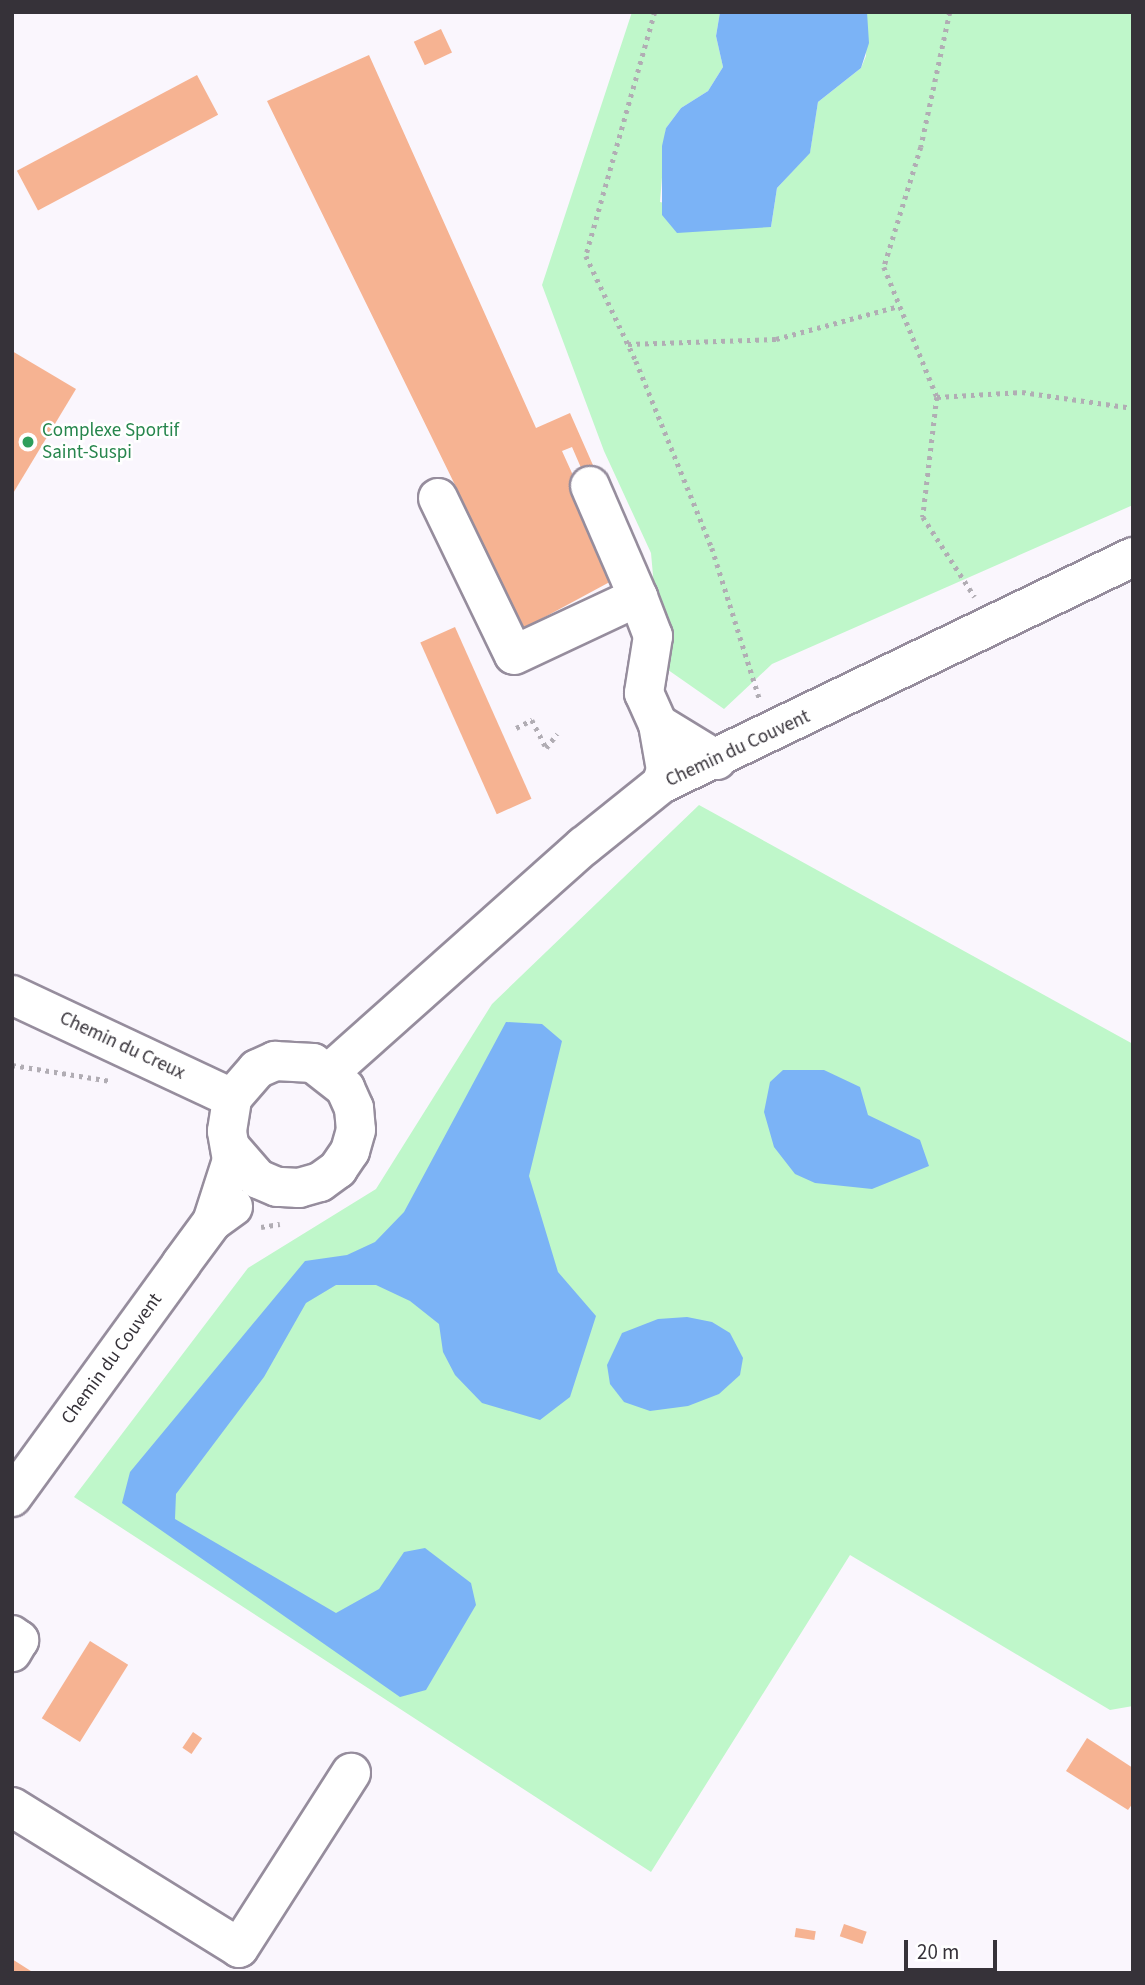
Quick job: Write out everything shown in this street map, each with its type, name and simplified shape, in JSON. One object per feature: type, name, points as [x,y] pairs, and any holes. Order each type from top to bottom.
[{"type":"street","points":[[590,486],[653,636],[644,693],[659,724],[666,771],[661,785]]},
{"type":"street","points":[[438,498],[514,655],[638,597]]},
{"type":"street","name":"Chemin du Couvent","points":[[12,1497],[212,1222],[246,1197],[277,1187],[299,1188],[320,1182],[338,1169],[350,1151],[356,1130],[354,1108],[345,1088],[330,1072],[584,846],[661,785],[1133,557]]},
{"type":"street","points":[[659,724],[717,760]]},
{"type":"street","name":"Chemin du Creux","points":[[12,995],[232,1098]]},
{"type":"street","points":[[232,1098],[250,1075],[275,1061],[313,1063],[330,1072]]},
{"type":"street","name":"Chemin du Couvent","points":[[212,1222],[232,1160],[227,1114],[232,1098]]},
{"type":"street","points":[[231,1148],[258,1180],[277,1187]]},
{"type":"street","points":[[12,1635],[19,1640],[12,1652]]},
{"type":"street","points":[[12,1807],[239,1948],[351,1773]]},
{"type":"path","points":[[655,12],[586,256],[628,344],[712,548],[771,734]]},
{"type":"path","points":[[950,12],[921,147],[884,267],[937,397],[923,517],[978,602]]},
{"type":"path","points":[[628,344],[776,339],[900,306]]},
{"type":"path","points":[[937,397],[1022,392],[1133,408]]},
{"type":"path","points":[[516,728],[532,720],[546,748],[553,745],[557,734]]},
{"type":"path","points":[[12,1065],[124,1083]]},
{"type":"green space","points":[[632,12],[720,12],[716,36],[723,67],[708,91],[681,108],[666,128],[660,202],[771,227],[777,188],[810,152],[818,102],[861,68],[866,56],[867,12],[1133,12],[1133,505],[772,664],[724,709],[661,665],[651,553],[604,451],[542,285]]},
{"type":"green space","points":[[699,805],[1133,1044],[1133,1706],[1110,1710],[850,1555],[651,1872],[74,1497],[248,1268],[376,1189],[492,1004]]},
{"type":"water","points":[[720,12],[867,12],[869,43],[861,68],[818,102],[810,153],[777,188],[771,227],[677,233],[662,215],[662,146],[666,128],[681,108],[708,91],[723,67],[716,36]]},
{"type":"water","points":[[506,1022],[542,1024],[562,1041],[529,1176],[558,1272],[596,1316],[570,1397],[540,1420],[482,1403],[455,1375],[443,1352],[439,1324],[410,1301],[376,1285],[336,1285],[306,1303],[264,1377],[176,1494],[175,1519],[336,1613],[379,1589],[404,1552],[425,1548],[471,1583],[476,1605],[426,1690],[400,1697],[122,1503],[130,1472],[305,1261],[347,1255],[375,1242],[404,1212]]},
{"type":"water","points":[[783,1070],[824,1070],[860,1087],[868,1115],[920,1140],[929,1166],[872,1189],[815,1183],[795,1174],[774,1147],[764,1112],[770,1082]]},
{"type":"water","points":[[687,1317],[712,1322],[730,1333],[743,1358],[740,1375],[719,1394],[688,1406],[650,1411],[624,1402],[610,1384],[607,1365],[622,1333],[658,1319]]},
{"type":"building","points":[[441,29],[452,53],[425,65],[414,42]]},
{"type":"building","points":[[369,55],[536,428],[570,413],[596,472],[585,477],[572,447],[562,451],[619,577],[517,632],[450,495],[458,491],[267,101]]},
{"type":"building","points":[[197,75],[218,115],[38,211],[17,171]]},
{"type":"building","name":"Complexe Sportif Saint-Suspi","points":[[12,351],[76,389],[12,495]]},
{"type":"building","points":[[455,627],[531,799],[497,814],[420,642]]},
{"type":"building","points":[[90,1641],[128,1665],[80,1742],[42,1718]]},
{"type":"building","points":[[193,1732],[202,1738],[191,1754],[182,1748]]},
{"type":"building","points":[[1087,1738],[1133,1768],[1133,1803],[1128,1810],[1066,1771]]},
{"type":"building","points":[[844,1924],[867,1932],[862,1944],[840,1936]]},
{"type":"building","points":[[796,1928],[816,1931],[814,1940],[795,1937]]},
{"type":"building","points":[[12,1959],[34,1973],[12,1973]]},
{"type":"place","name":"Complexe Sportif Saint-Suspi","points":[[28,442]]}]
